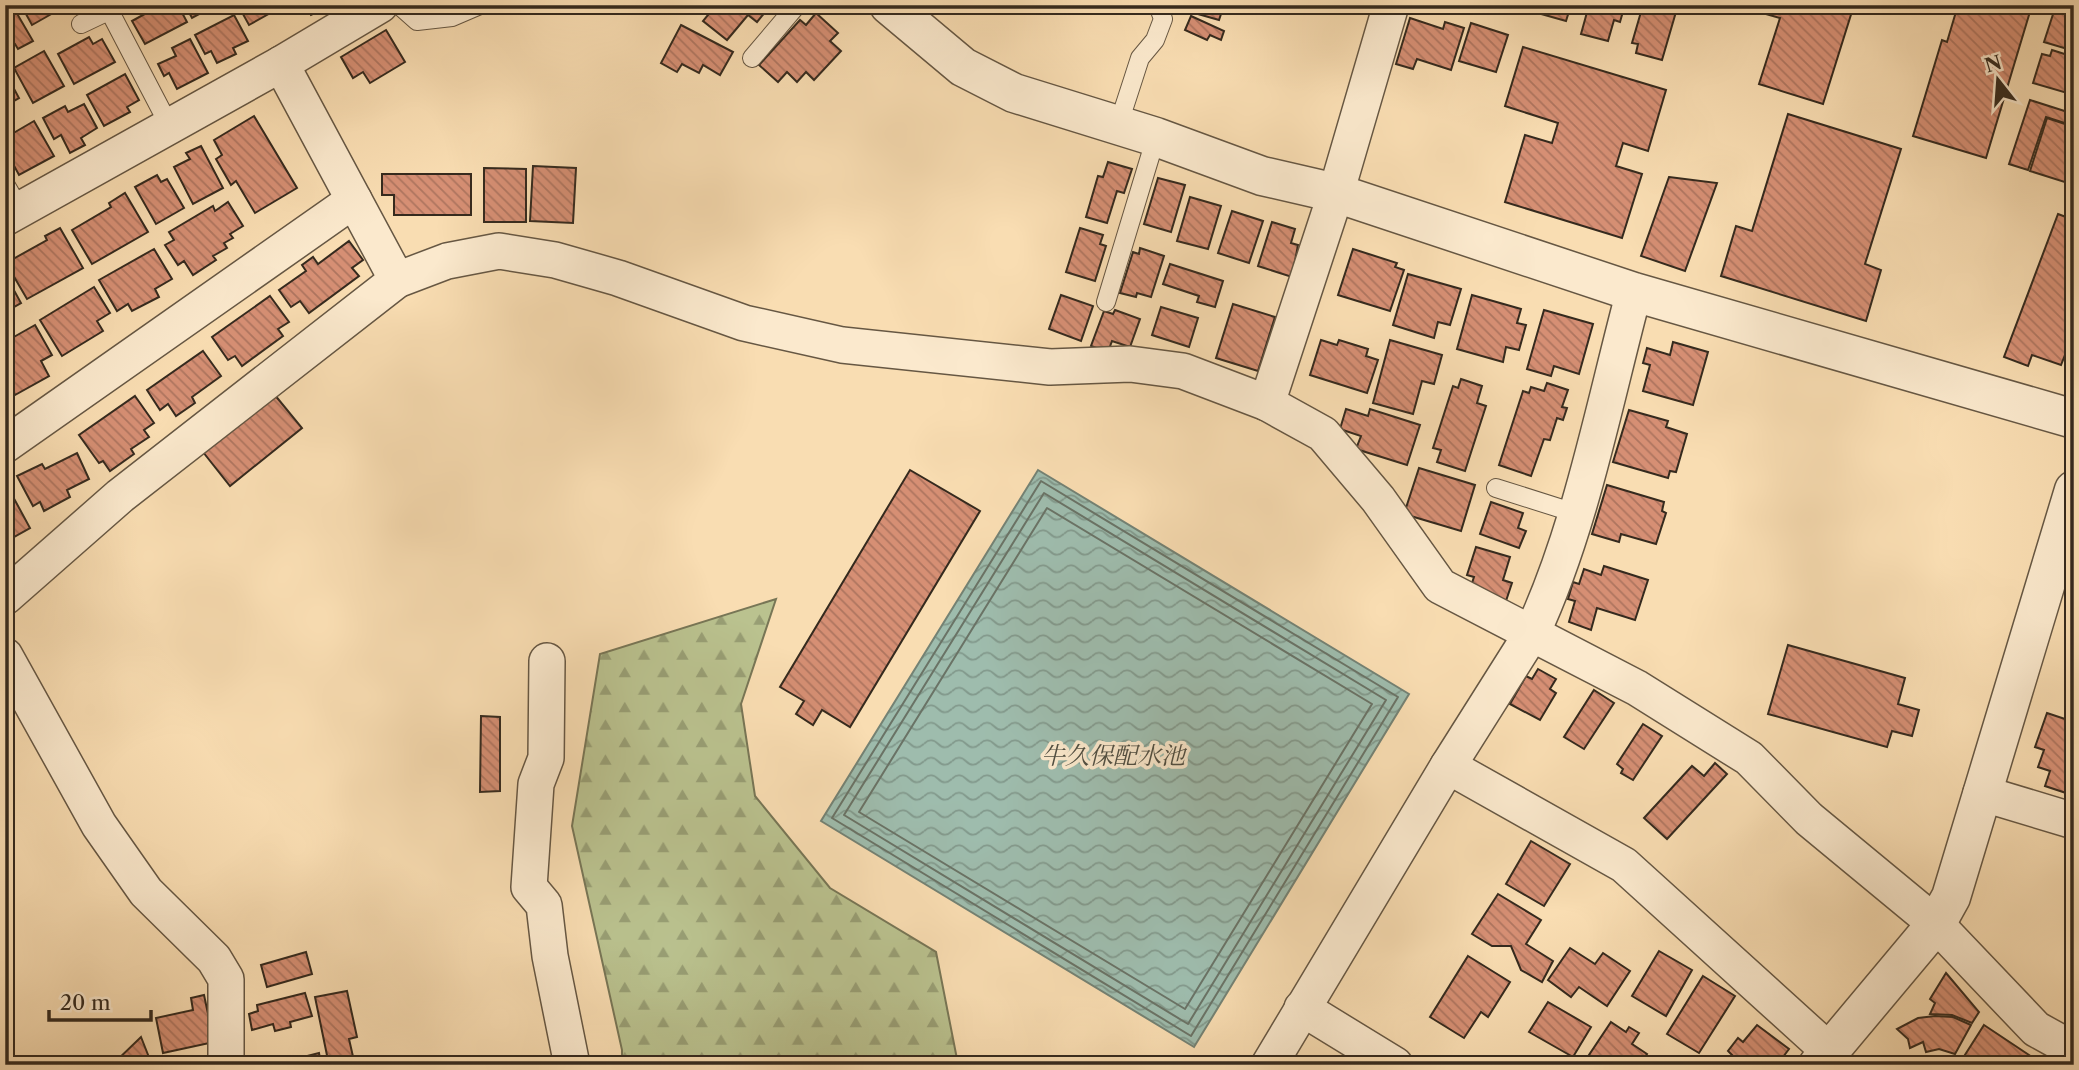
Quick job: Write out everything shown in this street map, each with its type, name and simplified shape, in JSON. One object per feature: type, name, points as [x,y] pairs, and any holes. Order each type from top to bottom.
[{"type":"street","points":[[10,204],[170,127],[380,5]]},
{"type":"street","points":[[889,5],[963,67],[1014,93],[1156,137],[1262,176],[1335,193],[1634,292],[2074,419]]},
{"type":"street","points":[[1267,403],[1335,193],[1391,5]]},
{"type":"street","points":[[281,64],[397,280]]},
{"type":"street","points":[[7,441],[354,200]]},
{"type":"street","points":[[5,597],[121,496],[397,280],[447,261],[499,251],[555,260],[618,278],[744,323],[842,345],[1050,367],[1129,364],[1182,371],[1267,403],[1322,434],[1378,499],[1440,586],[1637,688],[1749,758],[1809,819],[1936,923],[2036,1029],[2074,1050]]},
{"type":"street","points":[[1269,1065],[1448,766],[1532,634],[1575,513],[1634,292]]},
{"type":"street","points":[[1448,766],[1624,866],[1833,1060],[1936,923],[1951,897],[2074,490]]},
{"type":"street","points":[[5,656],[99,825],[146,892],[215,959],[226,979],[226,1065]]},
{"type":"street","points":[[547,662],[546,758],[536,784],[529,887],[544,905],[550,956],[572,1065]]},
{"type":"street","points":[[1981,793],[2074,821]]},
{"type":"street","points":[[1302,1008],[1395,1065]]},
{"type":"lane","points":[[399,5],[417,21],[452,17],[480,5]]},
{"type":"lane","points":[[752,58],[797,5]]},
{"type":"lane","points":[[1118,126],[1140,58],[1155,40],[1163,19],[1158,5]]},
{"type":"lane","points":[[81,24],[116,9],[170,127]]},
{"type":"lane","points":[[1106,302],[1156,137]]},
{"type":"lane","points":[[1496,488],[1575,513]]},
{"type":"green space","points":[[776,599],[741,704],[755,796],[830,888],[936,952],[957,1059],[970,1065],[622,1065],[622,1050],[572,826],[600,654]]},
{"type":"water","name":"牛久保配水池","points":[[1038,470],[1409,694],[1194,1047],[821,821]]},
{"type":"building","points":[[5,5],[12,5],[33,41],[18,49],[15,44],[5,49]]},
{"type":"building","points":[[21,5],[60,5],[62,8],[32,25]]},
{"type":"building","points":[[161,5],[178,5],[187,22],[145,44],[132,21]]},
{"type":"building","points":[[185,5],[216,5],[192,18]]},
{"type":"building","points":[[238,5],[283,5],[283,6],[249,25]]},
{"type":"building","points":[[306,5],[344,5],[332,12],[329,6],[311,15]]},
{"type":"building","points":[[716,5],[771,5],[757,22],[748,15],[727,40],[703,21]]},
{"type":"building","points":[[1201,5],[1224,5],[1219,20],[1198,14]]},
{"type":"building","points":[[1528,5],[1571,5],[1566,21],[1527,10]]},
{"type":"building","points":[[1589,5],[1624,8],[1620,22],[1614,20],[1608,41],[1581,34]]},
{"type":"building","points":[[1643,5],[1678,5],[1662,60],[1636,53],[1638,44],[1632,43]]},
{"type":"building","points":[[1761,5],[1854,5],[1823,104],[1759,84],[1780,18],[1759,12]]},
{"type":"building","points":[[1958,5],[2032,5],[1986,158],[1913,136],[1942,40],[1947,42]]},
{"type":"building","points":[[2056,5],[2074,5],[2074,51],[2044,42]]},
{"type":"building","points":[[816,13],[838,33],[830,41],[841,51],[814,80],[806,72],[797,82],[787,72],[778,82],[759,65],[800,20],[806,25]]},
{"type":"building","points":[[234,15],[248,41],[233,48],[236,54],[217,63],[211,51],[205,54],[195,35]]},
{"type":"building","points":[[1191,16],[1224,31],[1221,40],[1210,35],[1207,40],[1185,30]]},
{"type":"building","points":[[1410,18],[1443,29],[1445,22],[1464,28],[1451,70],[1417,59],[1413,69],[1396,64]]},
{"type":"building","points":[[1471,23],[1508,35],[1496,72],[1459,61]]},
{"type":"building","points":[[681,25],[733,52],[720,75],[703,65],[699,73],[682,64],[677,72],[661,63]]},
{"type":"building","points":[[386,30],[405,62],[370,83],[363,72],[353,78],[341,57]]},
{"type":"building","points":[[89,37],[93,44],[102,39],[115,62],[74,84],[58,54]]},
{"type":"building","points":[[190,39],[208,73],[177,89],[169,73],[164,76],[158,64],[176,56],[172,48]]},
{"type":"building","points":[[1523,47],[1666,90],[1648,151],[1623,143],[1616,166],[1642,174],[1622,238],[1505,202],[1525,135],[1552,143],[1558,123],[1505,106]]},
{"type":"building","points":[[2052,50],[2074,57],[2074,95],[2033,83],[2042,54],[2050,56]]},
{"type":"building","points":[[44,51],[64,86],[33,103],[14,68]]},
{"type":"building","points":[[5,72],[19,98],[5,106]]},
{"type":"building","points":[[125,74],[139,100],[127,107],[130,112],[104,126],[87,95]]},
{"type":"building","points":[[2030,100],[2074,114],[2074,126],[2046,117],[2028,170],[2009,164]]},
{"type":"building","points":[[84,104],[97,128],[81,138],[85,145],[70,153],[61,135],[54,139],[43,118],[65,106],[68,112]]},
{"type":"building","points":[[1788,114],[1901,149],[1865,264],[1881,270],[1866,321],[1721,276],[1736,226],[1752,231]]},
{"type":"building","points":[[254,116],[297,188],[255,213],[236,181],[231,185],[216,159],[222,155],[214,140]]},
{"type":"building","points":[[2047,118],[2074,127],[2074,185],[2030,171]]},
{"type":"building","points":[[34,121],[54,156],[19,175],[5,149],[5,138]]},
{"type":"building","points":[[201,146],[223,188],[193,204],[174,167],[190,159],[186,153]]},
{"type":"building","points":[[1108,162],[1132,169],[1124,193],[1117,191],[1107,223],[1086,217],[1098,176],[1103,177]]},
{"type":"building","points":[[533,166],[576,168],[573,223],[530,221]]},
{"type":"building","points":[[484,168],[526,169],[526,222],[484,222]]},
{"type":"building","points":[[382,174],[471,174],[471,215],[394,215],[394,195],[382,195]]},
{"type":"building","points":[[157,175],[161,182],[167,179],[184,208],[156,224],[135,187]]},
{"type":"building","points":[[1669,177],[1717,183],[1685,271],[1641,256]]},
{"type":"building","points":[[1158,178],[1185,185],[1171,232],[1144,224]]},
{"type":"building","points":[[125,193],[148,232],[92,264],[72,230],[111,207],[109,203]]},
{"type":"building","points":[[1190,197],[1221,206],[1208,249],[1177,241]]},
{"type":"building","points":[[228,202],[243,226],[230,234],[233,238],[224,243],[227,248],[213,256],[216,260],[193,275],[184,261],[178,265],[165,245],[174,240],[169,232],[213,206],[215,211]]},
{"type":"building","points":[[1232,211],[1263,221],[1249,263],[1218,253]]},
{"type":"building","points":[[2058,214],[2074,220],[2074,332],[2061,365],[2032,355],[2028,366],[2004,357]]},
{"type":"building","points":[[1272,222],[1295,229],[1291,243],[1298,245],[1292,277],[1258,266]]},
{"type":"building","points":[[60,228],[83,268],[27,299],[6,263],[47,240],[45,236]]},
{"type":"building","points":[[1080,228],[1103,235],[1100,244],[1106,246],[1095,281],[1066,272]]},
{"type":"building","points":[[349,241],[363,260],[352,268],[359,276],[309,313],[300,301],[291,307],[279,290],[306,271],[302,265],[313,257],[318,264]]},
{"type":"building","points":[[1140,248],[1164,256],[1151,297],[1137,293],[1136,297],[1120,293],[1133,252],[1139,254]]},
{"type":"building","points":[[154,249],[172,279],[155,289],[159,297],[132,311],[128,304],[117,311],[99,280]]},
{"type":"building","points":[[1353,249],[1397,263],[1395,267],[1404,270],[1390,311],[1338,295]]},
{"type":"building","points":[[1170,264],[1223,281],[1215,307],[1197,302],[1199,296],[1163,284]]},
{"type":"building","points":[[5,274],[21,303],[5,312]]},
{"type":"building","points":[[1408,274],[1461,289],[1450,325],[1438,322],[1434,338],[1393,325]]},
{"type":"building","points":[[94,287],[110,313],[97,321],[103,331],[62,356],[40,320]]},
{"type":"building","points":[[1061,295],[1093,306],[1081,341],[1049,329]]},
{"type":"building","points":[[1472,295],[1521,309],[1517,323],[1526,325],[1519,350],[1506,347],[1503,362],[1457,349]]},
{"type":"building","points":[[270,296],[289,322],[278,329],[283,336],[242,366],[235,356],[228,360],[212,337]]},
{"type":"building","points":[[1233,304],[1275,317],[1258,371],[1216,358]]},
{"type":"building","points":[[1161,307],[1198,318],[1189,347],[1152,335]]},
{"type":"building","points":[[1115,310],[1140,319],[1130,347],[1112,341],[1108,352],[1091,346],[1104,311],[1113,314]]},
{"type":"building","points":[[1544,310],[1593,324],[1579,374],[1554,366],[1551,376],[1527,369]]},
{"type":"building","points":[[35,325],[52,355],[41,361],[49,376],[15,395],[5,379],[5,342]]},
{"type":"building","points":[[1321,340],[1337,345],[1339,340],[1368,349],[1366,356],[1378,360],[1367,393],[1310,375]]},
{"type":"building","points":[[1390,340],[1442,355],[1434,384],[1422,381],[1413,414],[1373,403]]},
{"type":"building","points":[[1673,342],[1708,352],[1693,405],[1643,391],[1650,365],[1643,363],[1647,348],[1670,355]]},
{"type":"building","points":[[203,351],[221,376],[192,397],[195,403],[176,416],[168,404],[160,410],[147,390]]},
{"type":"building","points":[[1461,379],[1482,386],[1477,403],[1486,406],[1465,471],[1437,462],[1441,450],[1433,448],[1453,386],[1458,388]]},
{"type":"building","points":[[1547,383],[1568,390],[1562,407],[1567,408],[1563,420],[1557,418],[1550,440],[1544,439],[1531,476],[1499,465],[1523,391],[1529,393],[1531,387],[1544,391]]},
{"type":"building","points":[[274,394],[302,428],[230,486],[203,452]]},
{"type":"building","points":[[135,396],[154,423],[144,430],[149,437],[131,449],[134,454],[110,471],[103,461],[99,463],[79,435]]},
{"type":"building","points":[[1346,409],[1368,416],[1370,409],[1420,425],[1407,465],[1356,449],[1361,436],[1340,429]]},
{"type":"building","points":[[1629,410],[1668,421],[1666,427],[1687,434],[1676,472],[1670,471],[1668,478],[1613,462]]},
{"type":"building","points":[[77,453],[89,479],[67,490],[70,497],[44,511],[40,502],[33,506],[17,476],[42,464],[45,469]]},
{"type":"building","points":[[1419,468],[1475,485],[1461,531],[1404,514]]},
{"type":"building","points":[[910,470],[980,511],[850,727],[822,710],[813,725],[796,714],[804,701],[780,687]]},
{"type":"building","points":[[5,482],[30,528],[5,542]]},
{"type":"building","points":[[1607,485],[1664,502],[1662,511],[1666,513],[1656,544],[1621,534],[1619,542],[1592,534]]},
{"type":"building","points":[[1491,502],[1523,513],[1518,528],[1526,531],[1519,548],[1480,534]]},
{"type":"building","points":[[1476,547],[1510,557],[1503,580],[1512,583],[1506,601],[1471,586],[1474,577],[1467,575]]},
{"type":"building","points":[[1604,566],[1648,580],[1635,620],[1597,608],[1591,630],[1569,622],[1575,601],[1568,599],[1573,582],[1579,584],[1584,569],[1601,575]]},
{"type":"building","points":[[1788,645],[1905,678],[1898,704],[1919,710],[1912,736],[1892,731],[1887,747],[1768,714]]},
{"type":"building","points":[[1538,669],[1556,679],[1550,689],[1556,693],[1540,720],[1510,704],[1526,676],[1532,679]]},
{"type":"building","points":[[1594,690],[1614,703],[1584,749],[1564,737]]},
{"type":"building","points":[[2047,713],[2074,722],[2074,800],[2065,798],[2066,793],[2045,786],[2050,771],[2038,767],[2044,750],[2035,747]]},
{"type":"building","points":[[481,716],[500,717],[500,791],[480,792]]},
{"type":"building","points":[[1643,724],[1662,736],[1633,780],[1621,773],[1623,769],[1617,764]]},
{"type":"building","points":[[1715,763],[1727,774],[1667,839],[1644,818],[1692,766],[1704,776]]},
{"type":"building","points":[[1531,841],[1570,864],[1544,906],[1506,884]]},
{"type":"building","points":[[1498,894],[1541,920],[1526,944],[1553,961],[1542,982],[1521,970],[1511,946],[1492,946],[1472,934]]},
{"type":"building","points":[[1570,948],[1595,964],[1603,953],[1630,971],[1607,1006],[1579,987],[1571,997],[1548,980]]},
{"type":"building","points":[[1659,951],[1692,970],[1666,1016],[1632,996]]},
{"type":"building","points":[[306,952],[312,974],[267,987],[261,965]]},
{"type":"building","points":[[1468,956],[1510,982],[1488,1017],[1481,1012],[1464,1038],[1430,1017]]},
{"type":"building","points":[[1946,973],[1979,1012],[1972,1023],[1952,1015],[1930,1014],[1935,1003],[1930,999]]},
{"type":"building","points":[[1703,976],[1735,996],[1699,1053],[1667,1034]]},
{"type":"building","points":[[347,991],[357,1037],[349,1039],[354,1061],[329,1065],[315,997]]},
{"type":"building","points":[[305,993],[312,1016],[290,1022],[291,1027],[275,1031],[273,1024],[252,1030],[249,1014],[258,1011],[257,1005]]},
{"type":"building","points":[[204,995],[214,1042],[163,1053],[156,1018],[193,1010],[191,998]]},
{"type":"building","points":[[1548,1002],[1591,1027],[1573,1057],[1529,1032]]},
{"type":"building","points":[[1953,1017],[1971,1025],[1955,1054],[1939,1049],[1926,1052],[1923,1042],[1910,1048],[1908,1039],[1897,1029],[1918,1018]]},
{"type":"building","points":[[1611,1022],[1626,1032],[1629,1027],[1639,1033],[1632,1044],[1647,1054],[1640,1065],[1594,1063],[1597,1060],[1589,1055]]},
{"type":"building","points":[[1757,1025],[1789,1049],[1777,1065],[1732,1065],[1728,1061],[1732,1055],[1728,1051],[1738,1038],[1743,1042]]},
{"type":"building","points":[[1984,1025],[2032,1057],[2027,1065],[1973,1065],[1963,1058]]},
{"type":"building","points":[[141,1037],[152,1065],[112,1065]]},
{"type":"building","points":[[319,1053],[321,1065],[280,1063]]},
{"type":"building","points":[[186,1058],[187,1065],[160,1063]]}]
